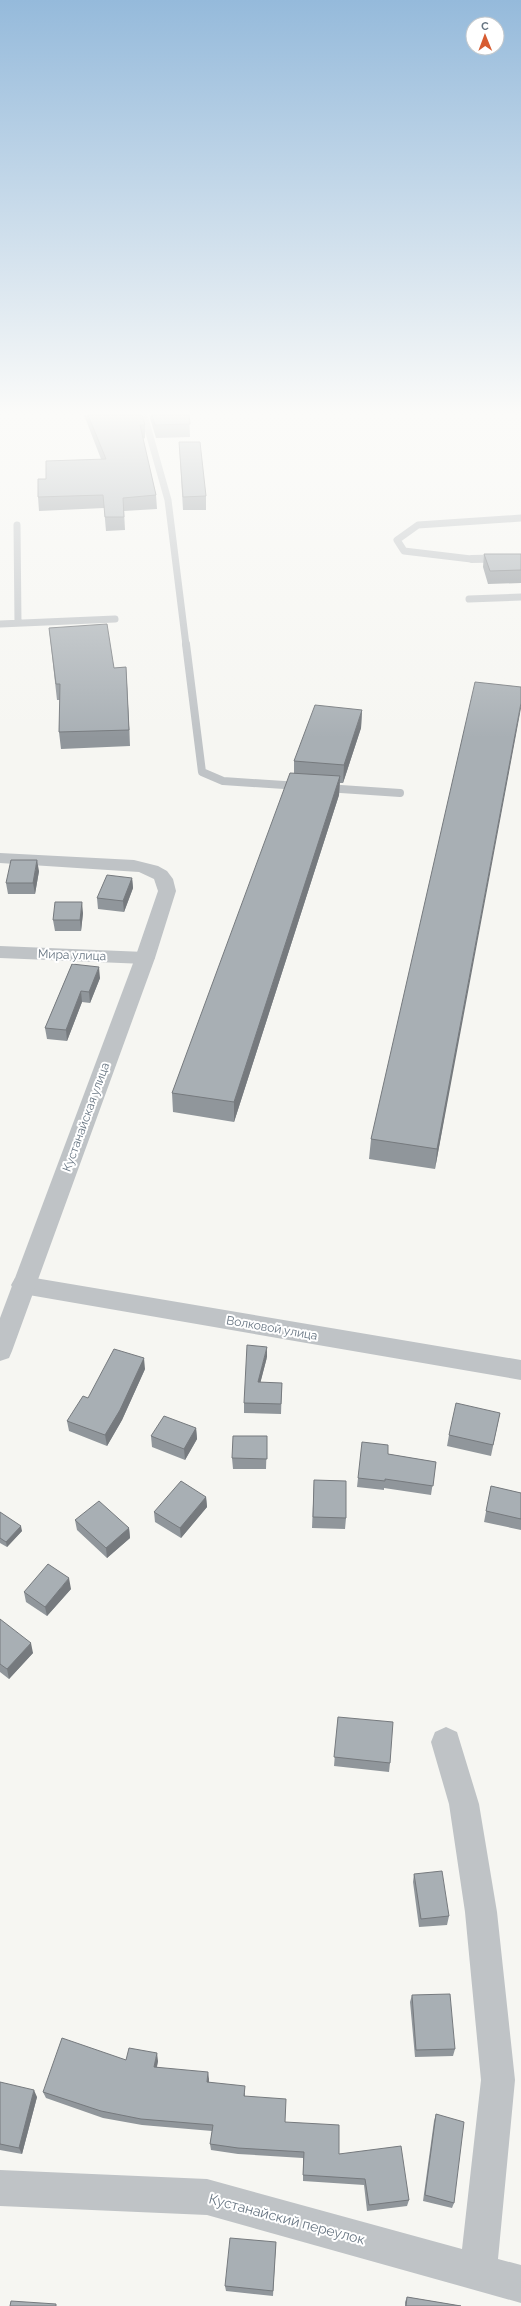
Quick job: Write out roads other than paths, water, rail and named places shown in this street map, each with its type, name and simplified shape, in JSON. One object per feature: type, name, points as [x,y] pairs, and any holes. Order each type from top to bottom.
[{"type":"street","points":[[471,559],[521,558]]},
{"type":"street","name":"Кустанайская улица","points":[[0,858],[134,865],[156,870],[166,882],[167,891],[145,958],[23,1285],[0,1351]]},
{"type":"street","name":"Мира улица","points":[[0,952],[145,958]]},
{"type":"street","name":"Волковой улица","points":[[23,1285],[521,1370]]},
{"type":"street","points":[[446,1742],[464,1804],[481,1912],[498,2080],[478,2271]]},
{"type":"street","name":"Кустанайский переулок","points":[[0,2188],[208,2197],[521,2284]]},
{"type":"lane","points":[[171,523],[202,772],[223,781],[400,793]]},
{"type":"lane","points":[[453,523],[418,525],[397,540],[404,551],[471,559]]},
{"type":"lane","points":[[17,525],[18,623]]},
{"type":"lane","points":[[469,599],[521,597]]},
{"type":"lane","points":[[0,624],[115,619]]}]
